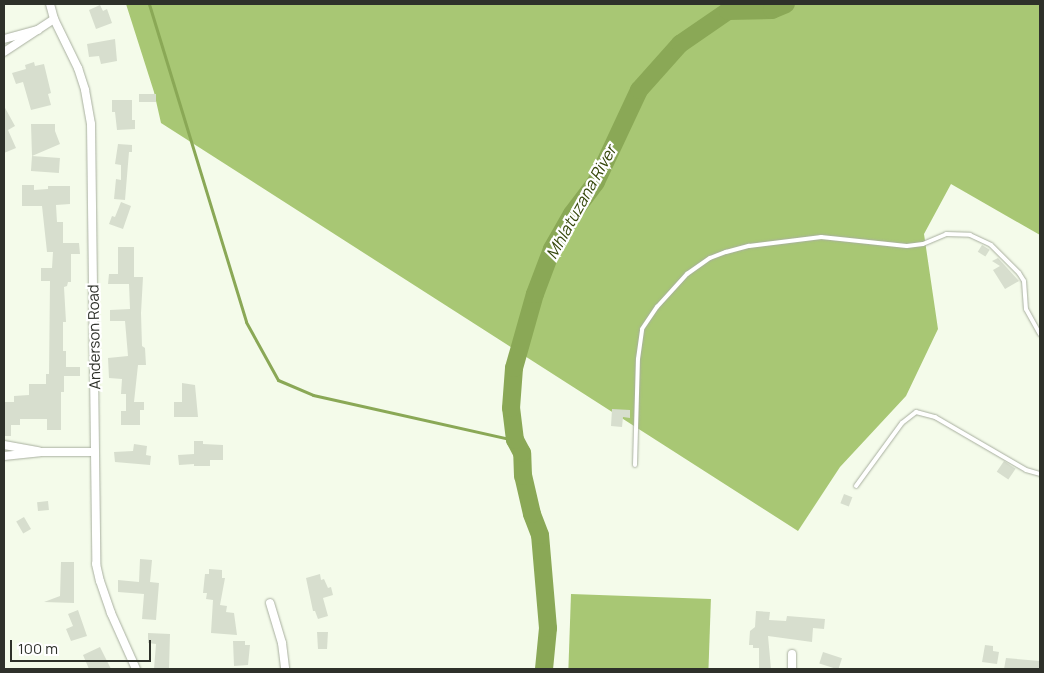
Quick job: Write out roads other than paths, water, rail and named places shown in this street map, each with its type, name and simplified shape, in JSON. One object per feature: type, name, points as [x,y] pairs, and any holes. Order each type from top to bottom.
[{"type":"street","name":"Anderson Road","points":[[50,4],[54,20],[78,68],[89,109],[96,564],[111,613],[136,669]]},
{"type":"street","points":[[4,52],[54,20]]},
{"type":"street","points":[[4,39],[40,30]]},
{"type":"street","points":[[4,445],[21,446],[40,452]]},
{"type":"street","points":[[4,456],[40,452],[95,452]]},
{"type":"street","points":[[270,603],[280,635],[285,669]]},
{"type":"street","points":[[792,654],[792,669]]},
{"type":"lane","points":[[635,465],[638,359],[642,329],[658,307],[687,274],[700,264],[721,254],[749,246],[821,237],[907,246],[923,244],[946,234],[970,235],[991,245],[1020,274],[1024,281],[1026,309],[1040,334]]},
{"type":"lane","points":[[856,486],[902,423],[916,412],[935,417],[1020,467],[1040,474]]},
{"type":"waterway","points":[[149,4],[246,322],[278,380],[313,395],[515,440]]},
{"type":"waterway","name":"Mhlatuzana River","points":[[544,669],[548,628],[540,535],[532,514],[523,476],[522,453],[515,440],[511,408],[514,368],[535,294],[552,249],[572,214],[596,182],[639,90],[680,44],[728,11],[772,10],[786,4]]}]
